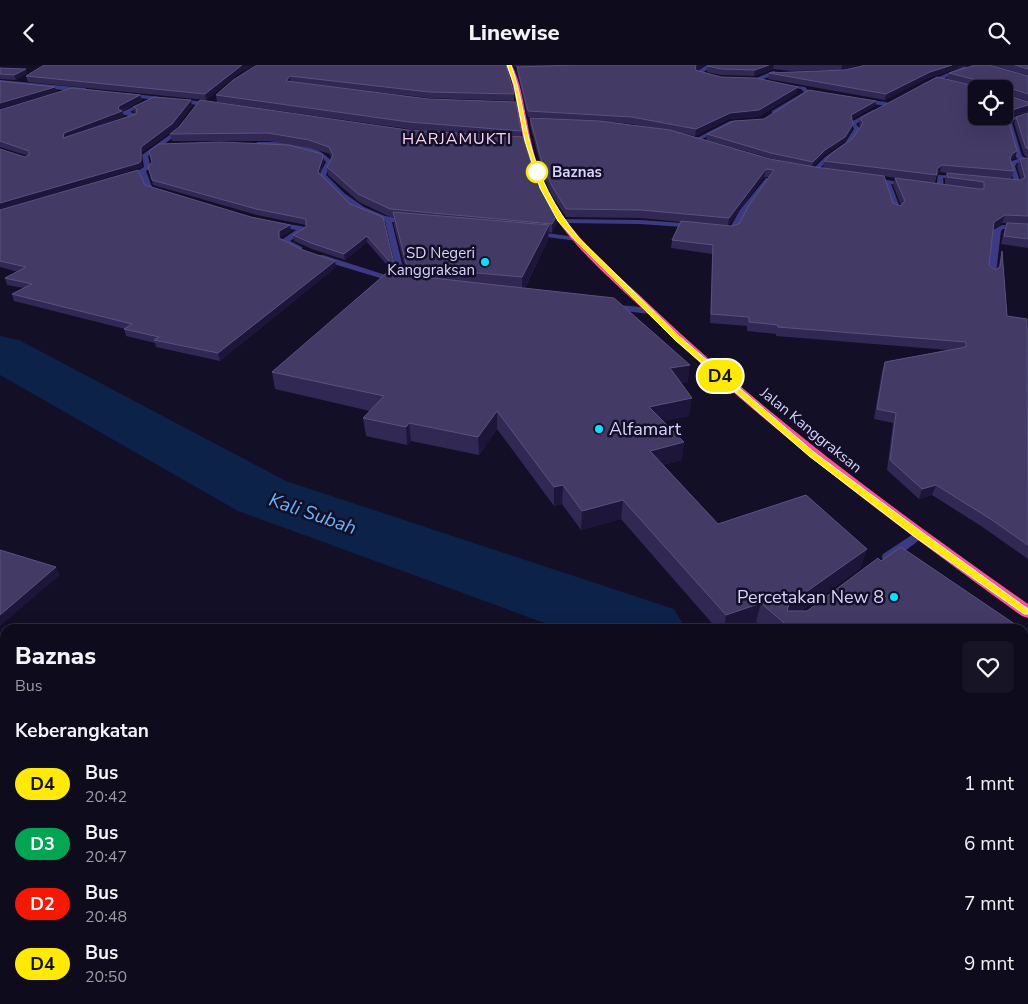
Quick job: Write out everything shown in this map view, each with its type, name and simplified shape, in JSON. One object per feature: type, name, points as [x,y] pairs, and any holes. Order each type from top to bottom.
[{"type":"highway","name":"Jalan Kanggraksan","points":[[513,67],[516,105],[528,121],[523,141],[543,188],[561,221],[577,239],[678,339],[812,454],[918,535],[1028,612]]},
{"type":"street","points":[[711,65],[702,69],[698,74],[719,79]]},
{"type":"street","points":[[920,87],[935,79],[974,66]]},
{"type":"street","points":[[755,80],[773,73],[792,75]]},
{"type":"street","points":[[18,83],[26,78]]},
{"type":"street","points":[[747,79],[765,82]]},
{"type":"street","points":[[935,79],[950,83]]},
{"type":"street","points":[[2,83],[92,91]]},
{"type":"street","points":[[774,83],[816,92]]},
{"type":"street","points":[[56,95],[74,89]]},
{"type":"street","points":[[768,116],[807,91]]},
{"type":"street","points":[[119,94],[218,106]]},
{"type":"street","points":[[209,105],[217,96]]},
{"type":"street","points":[[116,123],[135,115],[125,112],[155,99]]},
{"type":"street","points":[[814,171],[853,137],[857,129],[853,123],[888,103],[852,99]]},
{"type":"street","points":[[194,111],[200,103]]},
{"type":"street","points":[[1025,161],[1019,157],[1009,123],[1012,119],[1028,115]]},
{"type":"street","points":[[128,176],[148,168],[145,155],[177,132],[188,118]]},
{"type":"street","points":[[698,139],[732,122],[753,122]]},
{"type":"street","points":[[689,137],[708,143]]},
{"type":"street","points":[[249,144],[281,144],[304,147],[327,157],[329,162],[322,175],[355,206],[388,221],[417,223]]},
{"type":"street","points":[[158,145],[177,145]]},
{"type":"street","points":[[999,182],[1018,184],[1012,166],[1014,162],[1025,161]]},
{"type":"street","points":[[805,169],[823,172]]},
{"type":"street","points":[[143,171],[144,180],[149,188],[174,196]]},
{"type":"street","points":[[940,189],[940,176],[969,179]]},
{"type":"street","points":[[859,177],[913,185]]},
{"type":"street","points":[[716,228],[734,229],[743,212],[768,179]]},
{"type":"street","points":[[886,181],[897,211]]},
{"type":"street","points":[[931,187],[949,190]]},
{"type":"street","points":[[265,221],[304,229],[284,241],[308,253],[422,288]]},
{"type":"street","points":[[388,221],[404,284]]},
{"type":"street","points":[[561,221],[640,222],[708,227]]},
{"type":"street","points":[[992,274],[997,230],[1002,227],[1028,228]]},
{"type":"street","points":[[523,233],[577,239]]},
{"type":"street","points":[[598,306],[650,311]]},
{"type":"street","points":[[878,564],[918,535]]},
{"type":"building","points":[[44,65],[242,65],[205,94],[26,76]]},
{"type":"building","points":[[257,65],[506,65],[514,94],[429,92],[290,76],[286,81],[428,99],[516,102],[521,131],[409,122],[216,95],[233,80]]},
{"type":"building","points":[[696,65],[695,70],[721,77],[756,78],[798,87],[759,110],[730,113],[696,129],[632,117],[528,111],[517,67]]},
{"type":"building","points":[[769,65],[755,70],[722,69],[707,66]]},
{"type":"building","points":[[866,65],[952,65],[930,72],[886,94],[769,73],[845,70]]},
{"type":"building","points":[[975,65],[989,65],[1028,76],[1028,94],[1013,89],[1013,80],[976,80],[949,73]]},
{"type":"building","points":[[1015,65],[1028,65],[1028,69]]},
{"type":"building","points":[[0,68],[26,69],[14,75],[0,74]]},
{"type":"building","points":[[937,77],[968,84],[968,125],[1010,125],[1017,151],[1010,158],[1014,171],[942,165],[937,169],[937,175],[824,161],[852,139],[863,123],[860,118]]},
{"type":"building","points":[[0,81],[55,87],[0,103]]},
{"type":"building","points":[[72,88],[140,95],[119,106],[118,109],[122,111],[64,133],[63,138],[136,114],[137,109],[133,107],[154,97],[191,100],[172,124],[141,147],[141,161],[139,163],[0,203],[0,149],[25,157],[29,155],[29,151],[0,141],[0,110]]},
{"type":"building","points":[[809,90],[876,101],[851,115],[853,124],[845,137],[825,150],[813,162],[771,153],[707,134],[734,121],[764,119]]},
{"type":"building","points":[[1013,97],[1028,102],[1028,105],[1013,110]]},
{"type":"building","points":[[200,100],[408,130],[523,137],[536,179],[557,215],[552,224],[390,209],[358,194],[327,167],[333,155],[329,147],[309,140],[268,133],[170,134],[179,127]]},
{"type":"building","points":[[1028,113],[1028,149],[1026,148],[1016,117]]},
{"type":"building","points":[[530,118],[599,121],[670,130],[770,159],[884,176],[893,203],[900,206],[905,201],[895,178],[984,189],[984,182],[947,177],[947,173],[1020,180],[1025,178],[1020,159],[1028,158],[1028,216],[1005,215],[994,222],[989,265],[995,270],[1000,267],[1002,251],[1007,316],[1027,319],[1028,545],[936,485],[922,489],[890,460],[896,413],[877,409],[885,362],[966,347],[966,342],[778,327],[778,325],[749,322],[749,317],[711,314],[713,245],[672,240],[681,221],[731,226],[739,224],[749,205],[774,170],[766,169],[729,218],[641,210],[566,209],[543,166]]},
{"type":"building","points":[[221,142],[289,145],[322,154],[323,157],[318,172],[350,204],[383,217],[395,268],[367,236],[344,254],[293,235],[306,227],[306,219],[256,209],[152,180],[148,167],[152,162],[149,151],[159,144]]},
{"type":"building","points":[[138,170],[145,185],[251,217],[290,225],[279,231],[279,238],[303,250],[335,261],[218,353],[154,340],[159,337],[124,329],[132,324],[12,294],[32,284],[5,278],[26,267],[0,261],[0,210]]},
{"type":"building","points":[[393,212],[549,225],[522,277],[410,267],[406,263]]},
{"type":"building","points":[[1007,223],[1028,224],[1028,239],[1004,236]]},
{"type":"building","points":[[390,270],[406,275],[614,298],[690,365],[670,368],[692,398],[649,407],[684,442],[650,451],[718,524],[806,495],[867,549],[789,604],[787,611],[807,611],[878,558],[881,561],[901,547],[1015,624],[785,624],[761,603],[726,615],[623,500],[582,511],[563,485],[554,487],[497,411],[478,437],[409,423],[406,427],[363,418],[384,396],[272,372]]},
{"type":"building","points":[[0,550],[56,567],[0,615]]},
{"type":"waterway","points":[[990,65],[1028,76]]},
{"type":"waterway","name":"Kali Subah","points":[[0,352],[262,496],[632,624]]},
{"type":"bus line","name":"D4","points":[[509,65],[516,85],[527,141],[539,179],[561,221],[577,239],[678,339],[812,454],[918,535],[1028,612]]},
{"type":"place","name":"Baznas","points":[[537,172]]},
{"type":"place","name":"SD Negeri Kanggraksan","points":[[485,262]]},
{"type":"place","name":"Alfamart","points":[[599,429]]},
{"type":"place","name":"Percetakan New 8","points":[[894,597]]},
{"type":"district","name":"HARJAMUKTI","points":[[457,138]]}]
